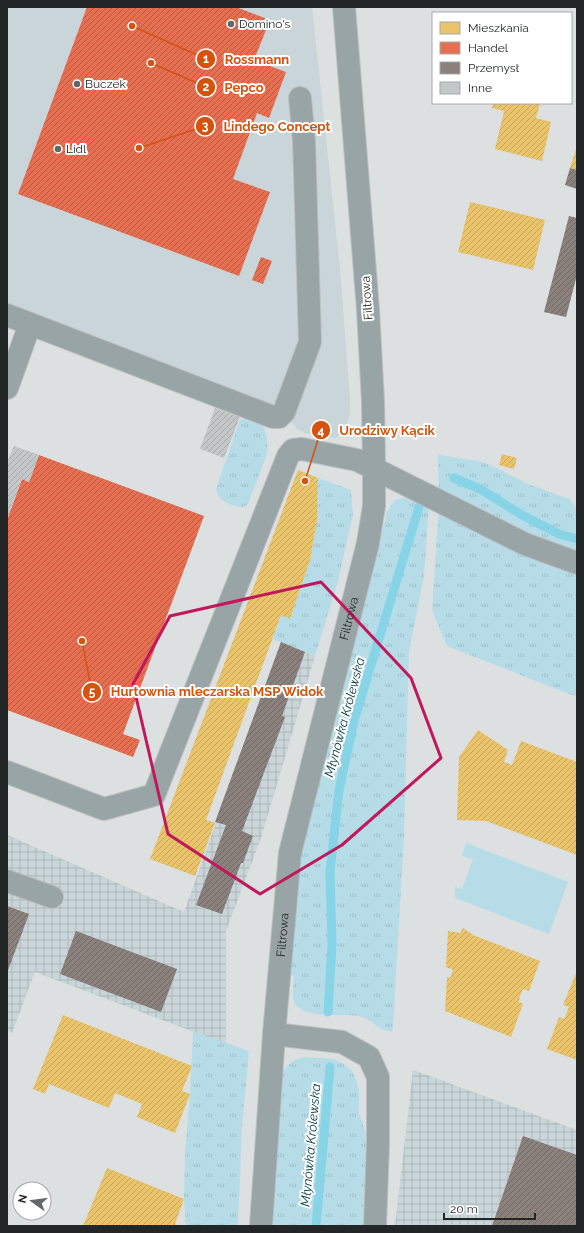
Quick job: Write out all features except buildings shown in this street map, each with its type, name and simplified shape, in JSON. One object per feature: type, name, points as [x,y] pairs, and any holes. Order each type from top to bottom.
[{"type":"street","name":"Filtrowa","points":[[261,1226],[274,1034],[290,853],[368,543],[374,506],[368,310],[344,7]]},
{"type":"street","points":[[7,315],[273,417],[279,417],[284,412],[310,342],[304,141],[300,98]]},
{"type":"street","points":[[7,388],[30,324]]},
{"type":"street","points":[[7,772],[104,809],[154,795],[288,456],[294,450],[302,449],[357,460],[525,544],[577,564]]},
{"type":"street","points":[[7,880],[52,897]]},
{"type":"street","points":[[274,1034],[342,1042],[369,1057],[378,1077],[378,1143],[375,1226]]},
{"type":"highlighted area","points":[[321,582],[411,678],[441,758],[342,845],[260,894],[168,834],[133,684],[170,616]]},
{"type":"shaded area","points":[[7,7],[312,7],[340,269],[350,399],[350,414],[345,429],[336,438],[305,433],[297,429],[287,416],[7,309]]},
{"type":"shaded area","points":[[281,642],[315,656],[261,838],[226,931],[226,1044],[35,972],[12,1033],[7,1031],[7,835],[184,912]]},
{"type":"shaded area","points":[[413,1070],[577,1130],[577,1226],[395,1226]]},
{"type":"green space","points":[[246,418],[258,421],[262,425],[267,437],[267,454],[248,504],[243,507],[234,506],[223,500],[217,493],[216,489],[240,420]]},
{"type":"green space","points":[[438,455],[479,461],[495,467],[530,485],[570,499],[577,510],[577,697],[447,646],[432,610],[439,506]]},
{"type":"green space","points":[[318,478],[351,490],[353,515],[338,581],[315,656],[273,639],[281,615],[290,619],[310,560],[317,521]]},
{"type":"green space","points":[[411,496],[429,505],[424,576],[409,651],[404,835],[392,1032],[381,1029],[368,1020],[358,1016],[311,1013],[303,1010],[296,1005],[293,998],[294,976],[286,974],[292,953],[302,854],[327,748],[387,512],[395,500]]},
{"type":"green space","points":[[466,843],[568,882],[549,934],[455,898],[455,887],[462,889],[473,859],[462,856]]},
{"type":"green space","points":[[193,1031],[249,1051],[242,1127],[238,1226],[186,1226],[184,1199],[185,1154]]},
{"type":"green space","points":[[304,1057],[334,1059],[352,1071],[357,1082],[359,1092],[359,1114],[370,1145],[367,1226],[272,1226],[279,1080],[283,1071],[288,1065],[295,1060]]},
{"type":"waterway","points":[[454,478],[480,489],[522,515],[559,534],[577,539]]},
{"type":"waterway","name":"Młynówka Królewska","points":[[328,1012],[332,945],[330,871],[339,790],[354,721],[419,507]]},
{"type":"waterway","name":"Młynówka Królewska","points":[[316,1226],[330,1067]]},
{"type":"place","name":"Domino's","points":[[231,24]]},
{"type":"place","name":"Rossmann","points":[[132,26]]},
{"type":"place","name":"Pepco","points":[[151,63]]},
{"type":"place","name":"Buczek","points":[[77,84]]},
{"type":"place","name":"Lindego Concept","points":[[139,148]]},
{"type":"place","name":"Lidl","points":[[58,149]]},
{"type":"place","name":"Urodziwy Kącik","points":[[305,481]]},
{"type":"place","name":"Hurtownia mleczarska MSP Widok","points":[[82,641]]}]
